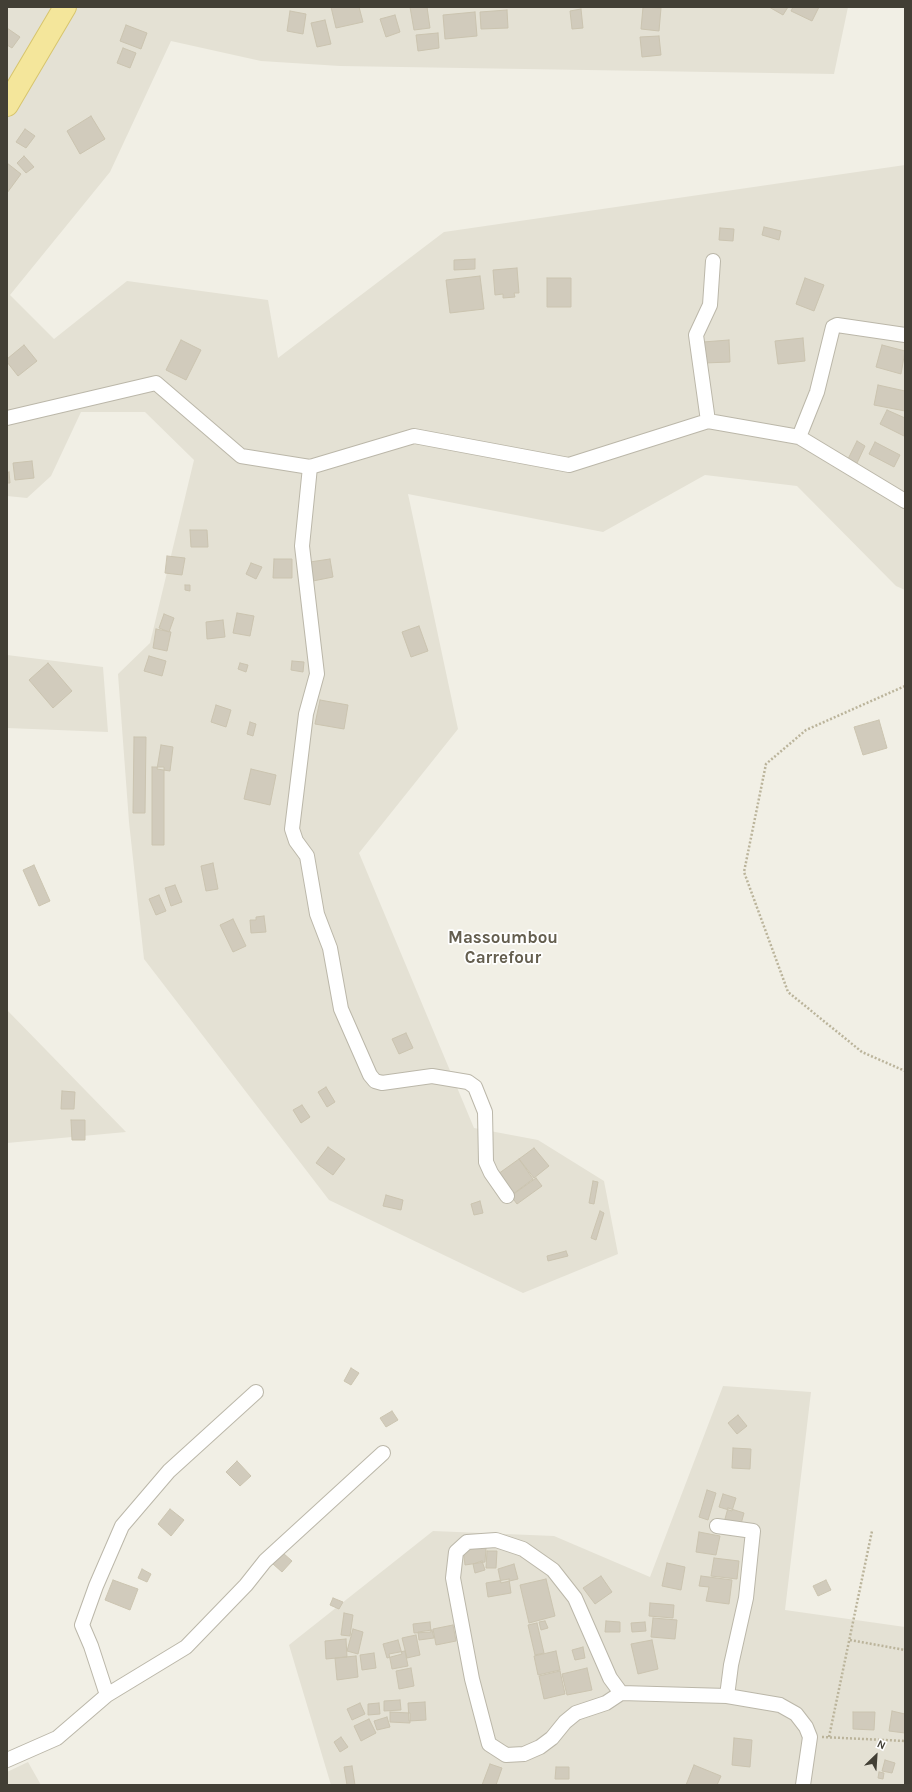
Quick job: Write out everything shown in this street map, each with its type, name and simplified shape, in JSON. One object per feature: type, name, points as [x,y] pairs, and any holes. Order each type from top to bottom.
[{"type":"main road","points":[[7,105],[66,7]]},
{"type":"street","points":[[708,421],[696,335],[710,305],[713,261]]},
{"type":"street","points":[[799,437],[817,392],[832,327],[837,325],[905,335]]},
{"type":"street","points":[[7,418],[156,383],[241,456],[310,467],[414,436],[569,465],[708,421],[799,437],[905,501]]},
{"type":"street","points":[[310,467],[302,546],[317,674],[306,714],[292,829],[296,841],[307,856],[317,914],[330,948],[341,1009],[370,1074],[375,1081],[382,1083],[432,1076],[468,1082],[475,1087],[485,1112],[486,1162],[491,1173],[507,1196]]},
{"type":"street","points":[[107,1695],[91,1646],[82,1625],[96,1586],[122,1526],[169,1472],[256,1392]]},
{"type":"street","points":[[7,1760],[57,1738],[107,1695],[186,1647],[246,1585],[265,1561],[383,1453]]},
{"type":"street","points":[[717,1526],[753,1531],[746,1598],[731,1665],[726,1696]]},
{"type":"street","points":[[621,1693],[610,1678],[575,1598],[553,1570],[523,1549],[496,1540],[468,1542],[456,1552],[454,1578],[472,1679],[489,1744],[506,1755],[524,1754],[540,1747],[552,1738],[565,1722],[576,1713],[606,1703],[621,1693],[726,1696],[780,1705],[796,1714],[806,1727],[810,1737],[803,1785]]},
{"type":"path","points":[[905,686],[806,730],[766,764],[744,872],[788,992],[862,1052],[905,1071]]},
{"type":"path","points":[[829,1737],[872,1531]]},
{"type":"path","points":[[850,1640],[905,1650]]},
{"type":"path","points":[[810,1737],[905,1741]]},
{"type":"shaded area","points":[[7,7],[848,7],[834,74],[340,66],[261,61],[171,41],[110,172],[10,295],[54,339],[127,281],[268,300],[278,358],[444,232],[905,165],[905,590],[896,586],[797,486],[705,475],[603,532],[408,494],[458,729],[359,853],[474,1128],[538,1140],[604,1181],[618,1254],[523,1293],[329,1200],[144,959],[129,822],[118,674],[150,643],[194,460],[145,412],[81,412],[51,476],[27,498],[7,496]]},
{"type":"shaded area","points":[[7,655],[103,667],[108,732],[7,728]]},
{"type":"shaded area","points":[[7,1010],[126,1132],[7,1143]]},
{"type":"shaded area","points":[[723,1386],[811,1392],[785,1610],[905,1627],[905,1785],[331,1785],[289,1645],[433,1531],[554,1536],[650,1577]]},
{"type":"shaded area","points":[[28,1762],[41,1785],[7,1785],[7,1772]]},
{"type":"building","points":[[331,7],[359,7],[363,22],[336,28]]},
{"type":"building","points":[[410,7],[427,7],[430,28],[414,30]]},
{"type":"building","points":[[643,7],[661,8],[659,31],[641,29]]},
{"type":"building","points":[[769,7],[788,7],[783,15]]},
{"type":"building","points":[[793,7],[819,7],[812,21],[791,11]]},
{"type":"building","points":[[581,9],[583,28],[572,29],[570,11]]},
{"type":"building","points":[[507,10],[508,28],[481,29],[480,12]]},
{"type":"building","points":[[290,11],[306,14],[303,34],[287,31]]},
{"type":"building","points":[[475,12],[477,36],[445,39],[443,15]]},
{"type":"building","points":[[395,15],[400,32],[386,37],[380,19]]},
{"type":"building","points":[[325,20],[331,44],[317,47],[311,23]]},
{"type":"building","points":[[126,25],[147,33],[141,49],[120,41]]},
{"type":"building","points":[[7,28],[20,37],[12,48],[7,45]]},
{"type":"building","points":[[438,33],[439,48],[418,51],[416,35]]},
{"type":"building","points":[[659,36],[661,55],[642,57],[640,37]]},
{"type":"building","points":[[123,48],[136,53],[130,68],[117,63]]},
{"type":"building","points":[[91,116],[105,139],[80,154],[67,131]]},
{"type":"building","points":[[25,129],[35,136],[26,148],[16,142]]},
{"type":"building","points":[[24,156],[34,167],[26,173],[17,163]]},
{"type":"building","points":[[7,163],[21,174],[7,193]]},
{"type":"building","points":[[764,227],[781,231],[779,240],[762,235]]},
{"type":"building","points":[[720,228],[734,229],[733,241],[719,240]]},
{"type":"building","points":[[475,259],[475,269],[454,270],[454,260]]},
{"type":"building","points":[[517,268],[519,293],[514,293],[515,297],[503,298],[503,294],[495,295],[493,270]]},
{"type":"building","points":[[480,276],[484,309],[450,313],[446,280]]},
{"type":"building","points":[[547,278],[571,278],[571,307],[547,307]]},
{"type":"building","points":[[805,278],[824,285],[814,311],[796,304]]},
{"type":"building","points":[[803,338],[805,361],[778,364],[775,341]]},
{"type":"building","points":[[181,340],[201,350],[186,380],[166,370]]},
{"type":"building","points":[[729,340],[730,362],[704,363],[703,342]]},
{"type":"building","points":[[24,345],[37,361],[18,376],[7,362],[7,359]]},
{"type":"building","points":[[882,345],[905,351],[901,374],[876,367]]},
{"type":"building","points":[[878,385],[905,391],[905,411],[874,405]]},
{"type":"building","points":[[887,410],[905,418],[904,436],[880,424]]},
{"type":"building","points":[[857,441],[865,446],[857,463],[848,459]]},
{"type":"building","points":[[875,442],[900,455],[894,467],[869,454]]},
{"type":"building","points":[[32,461],[34,478],[15,480],[13,463]]},
{"type":"building","points":[[9,472],[10,483],[7,483],[7,473]]},
{"type":"building","points":[[190,530],[207,530],[208,547],[191,547]]},
{"type":"building","points":[[167,556],[185,558],[182,575],[165,573]]},
{"type":"building","points":[[274,559],[292,559],[292,578],[273,578]]},
{"type":"building","points":[[330,559],[333,577],[313,581],[310,562]]},
{"type":"building","points":[[251,563],[262,567],[256,579],[246,574]]},
{"type":"building","points":[[185,585],[190,585],[190,591],[185,590]]},
{"type":"building","points":[[237,613],[254,616],[250,636],[233,633]]},
{"type":"building","points":[[164,614],[174,618],[169,632],[159,628]]},
{"type":"building","points":[[223,620],[225,637],[207,639],[206,622]]},
{"type":"building","points":[[419,626],[428,651],[411,657],[402,632]]},
{"type":"building","points":[[156,629],[171,632],[167,651],[153,648]]},
{"type":"building","points":[[149,656],[166,661],[162,676],[144,671]]},
{"type":"building","points":[[292,661],[304,662],[303,672],[291,670]]},
{"type":"building","points":[[48,663],[72,691],[53,708],[29,680]]},
{"type":"building","points":[[240,663],[248,665],[246,672],[238,669]]},
{"type":"building","points":[[320,700],[348,705],[344,729],[315,724]]},
{"type":"building","points":[[216,705],[231,710],[226,727],[211,722]]},
{"type":"building","points":[[879,720],[887,748],[863,755],[854,727]]},
{"type":"building","points":[[250,722],[256,724],[253,736],[247,734]]},
{"type":"building","points":[[134,737],[146,737],[145,813],[133,813]]},
{"type":"building","points":[[161,745],[173,747],[170,771],[157,769]]},
{"type":"building","points":[[152,767],[164,767],[164,845],[152,845]]},
{"type":"building","points":[[251,769],[276,775],[270,805],[244,799]]},
{"type":"building","points":[[213,863],[218,889],[206,891],[201,866]]},
{"type":"building","points":[[34,865],[50,901],[39,906],[23,870]]},
{"type":"building","points":[[175,885],[182,902],[171,906],[165,888]]},
{"type":"building","points":[[159,895],[166,911],[156,915],[149,899]]},
{"type":"building","points":[[264,916],[266,932],[251,933],[250,920],[256,920],[256,917]]},
{"type":"building","points":[[233,919],[246,946],[233,952],[220,925]]},
{"type":"building","points":[[406,1033],[413,1048],[399,1054],[392,1039]]},
{"type":"building","points":[[326,1087],[335,1102],[327,1107],[318,1092]]},
{"type":"building","points":[[62,1091],[75,1092],[74,1109],[61,1109]]},
{"type":"building","points":[[302,1105],[310,1117],[301,1123],[293,1110]]},
{"type":"building","points":[[71,1120],[85,1120],[85,1140],[72,1140]]},
{"type":"building","points":[[328,1147],[345,1159],[333,1175],[316,1163]]},
{"type":"building","points":[[534,1148],[549,1166],[534,1178],[519,1159]]},
{"type":"building","points":[[519,1159],[533,1179],[513,1194],[498,1174]]},
{"type":"building","points":[[536,1178],[542,1186],[517,1204],[511,1196]]},
{"type":"building","points":[[593,1181],[598,1182],[594,1204],[589,1203]]},
{"type":"building","points":[[386,1195],[403,1200],[401,1210],[383,1206]]},
{"type":"building","points":[[480,1201],[483,1213],[474,1215],[471,1204]]},
{"type":"building","points":[[600,1211],[604,1213],[596,1240],[591,1238]]},
{"type":"building","points":[[566,1251],[568,1256],[548,1261],[547,1256]]},
{"type":"building","points":[[351,1368],[359,1373],[351,1385],[344,1381]]},
{"type":"building","points":[[392,1411],[398,1420],[386,1427],[380,1418]]},
{"type":"building","points":[[738,1415],[747,1426],[737,1434],[728,1423]]},
{"type":"building","points":[[733,1448],[751,1449],[750,1469],[732,1468]]},
{"type":"building","points":[[237,1461],[251,1476],[240,1486],[226,1472]]},
{"type":"building","points":[[707,1490],[716,1493],[708,1520],[699,1517]]},
{"type":"building","points":[[723,1494],[736,1498],[732,1511],[719,1507]]},
{"type":"building","points":[[728,1508],[744,1513],[741,1524],[725,1519]]},
{"type":"building","points":[[170,1509],[184,1520],[171,1536],[158,1524]]},
{"type":"building","points":[[699,1532],[720,1536],[716,1555],[696,1552]]},
{"type":"building","points":[[486,1548],[485,1562],[465,1565],[463,1549]]},
{"type":"building","points":[[487,1551],[497,1551],[496,1568],[486,1568]]},
{"type":"building","points":[[283,1553],[292,1561],[282,1572],[273,1564]]},
{"type":"building","points":[[714,1558],[739,1561],[737,1579],[711,1576]]},
{"type":"building","points":[[482,1561],[485,1570],[475,1573],[473,1564]]},
{"type":"building","points":[[667,1563],[685,1567],[681,1590],[662,1586]]},
{"type":"building","points":[[514,1564],[518,1579],[501,1583],[498,1569]]},
{"type":"building","points":[[142,1569],[151,1574],[147,1582],[138,1578]]},
{"type":"building","points":[[601,1576],[612,1592],[595,1604],[583,1588]]},
{"type":"building","points":[[701,1576],[732,1580],[729,1604],[706,1601],[709,1587],[699,1586]]},
{"type":"building","points":[[509,1579],[511,1593],[488,1597],[486,1583]]},
{"type":"building","points":[[546,1579],[555,1616],[529,1623],[520,1585]]},
{"type":"building","points":[[113,1580],[138,1589],[130,1610],[105,1600]]},
{"type":"building","points":[[826,1580],[831,1590],[818,1596],[813,1586]]},
{"type":"building","points":[[333,1598],[343,1602],[339,1609],[330,1605]]},
{"type":"building","points":[[650,1603],[674,1605],[673,1618],[649,1616]]},
{"type":"building","points":[[344,1613],[353,1615],[350,1636],[341,1635]]},
{"type":"building","points":[[653,1618],[677,1620],[675,1639],[651,1637]]},
{"type":"building","points":[[545,1621],[548,1628],[541,1630],[539,1622]]},
{"type":"building","points":[[606,1621],[620,1622],[620,1632],[605,1632]]},
{"type":"building","points":[[430,1622],[431,1632],[414,1633],[413,1624]]},
{"type":"building","points":[[645,1622],[646,1631],[632,1632],[631,1623]]},
{"type":"building","points":[[537,1623],[544,1653],[535,1655],[528,1625]]},
{"type":"building","points":[[453,1625],[456,1641],[436,1645],[433,1629]]},
{"type":"building","points":[[353,1629],[363,1632],[358,1654],[347,1651]]},
{"type":"building","points":[[432,1630],[434,1638],[419,1640],[418,1632]]},
{"type":"building","points":[[416,1635],[420,1655],[407,1658],[402,1638]]},
{"type":"building","points":[[346,1639],[347,1657],[326,1659],[325,1641]]},
{"type":"building","points":[[398,1640],[402,1654],[387,1658],[383,1644]]},
{"type":"building","points":[[652,1640],[658,1669],[638,1674],[631,1644]]},
{"type":"building","points":[[583,1647],[585,1658],[575,1660],[572,1650]]},
{"type":"building","points":[[405,1651],[408,1666],[392,1669],[389,1654]]},
{"type":"building","points":[[556,1651],[560,1670],[538,1675],[534,1656]]},
{"type":"building","points":[[374,1653],[376,1668],[362,1670],[360,1655]]},
{"type":"building","points":[[356,1656],[358,1677],[337,1680],[335,1658]]},
{"type":"building","points":[[411,1668],[414,1686],[399,1689],[396,1671]]},
{"type":"building","points":[[587,1668],[592,1690],[567,1695],[562,1674]]},
{"type":"building","points":[[560,1671],[565,1694],[544,1699],[539,1676]]},
{"type":"building","points":[[400,1700],[401,1710],[384,1711],[384,1701]]},
{"type":"building","points":[[425,1702],[426,1720],[409,1721],[408,1703]]},
{"type":"building","points":[[360,1703],[365,1714],[352,1720],[347,1709]]},
{"type":"building","points":[[379,1703],[380,1714],[368,1715],[368,1704]]},
{"type":"building","points":[[892,1711],[905,1714],[905,1733],[889,1731]]},
{"type":"building","points":[[390,1712],[410,1713],[410,1723],[390,1722]]},
{"type":"building","points":[[853,1712],[875,1712],[874,1730],[853,1729]]},
{"type":"building","points":[[387,1717],[390,1727],[377,1730],[374,1721]]},
{"type":"building","points":[[369,1719],[376,1733],[361,1741],[354,1726]]},
{"type":"building","points":[[341,1737],[348,1747],[340,1752],[334,1742]]},
{"type":"building","points":[[734,1738],[752,1740],[750,1767],[732,1765]]},
{"type":"building","points":[[885,1760],[895,1763],[892,1773],[882,1771]]},
{"type":"building","points":[[490,1764],[502,1768],[496,1785],[482,1785]]},
{"type":"building","points":[[694,1765],[721,1776],[717,1785],[686,1785]]},
{"type":"building","points":[[352,1766],[355,1785],[347,1785],[344,1767]]},
{"type":"building","points":[[556,1767],[569,1767],[569,1779],[555,1779]]},
{"type":"building","points":[[879,1772],[884,1773],[883,1779],[878,1778]]},
{"type":"district","name":"Massoumbou Carrefour","points":[[503,948]]}]
